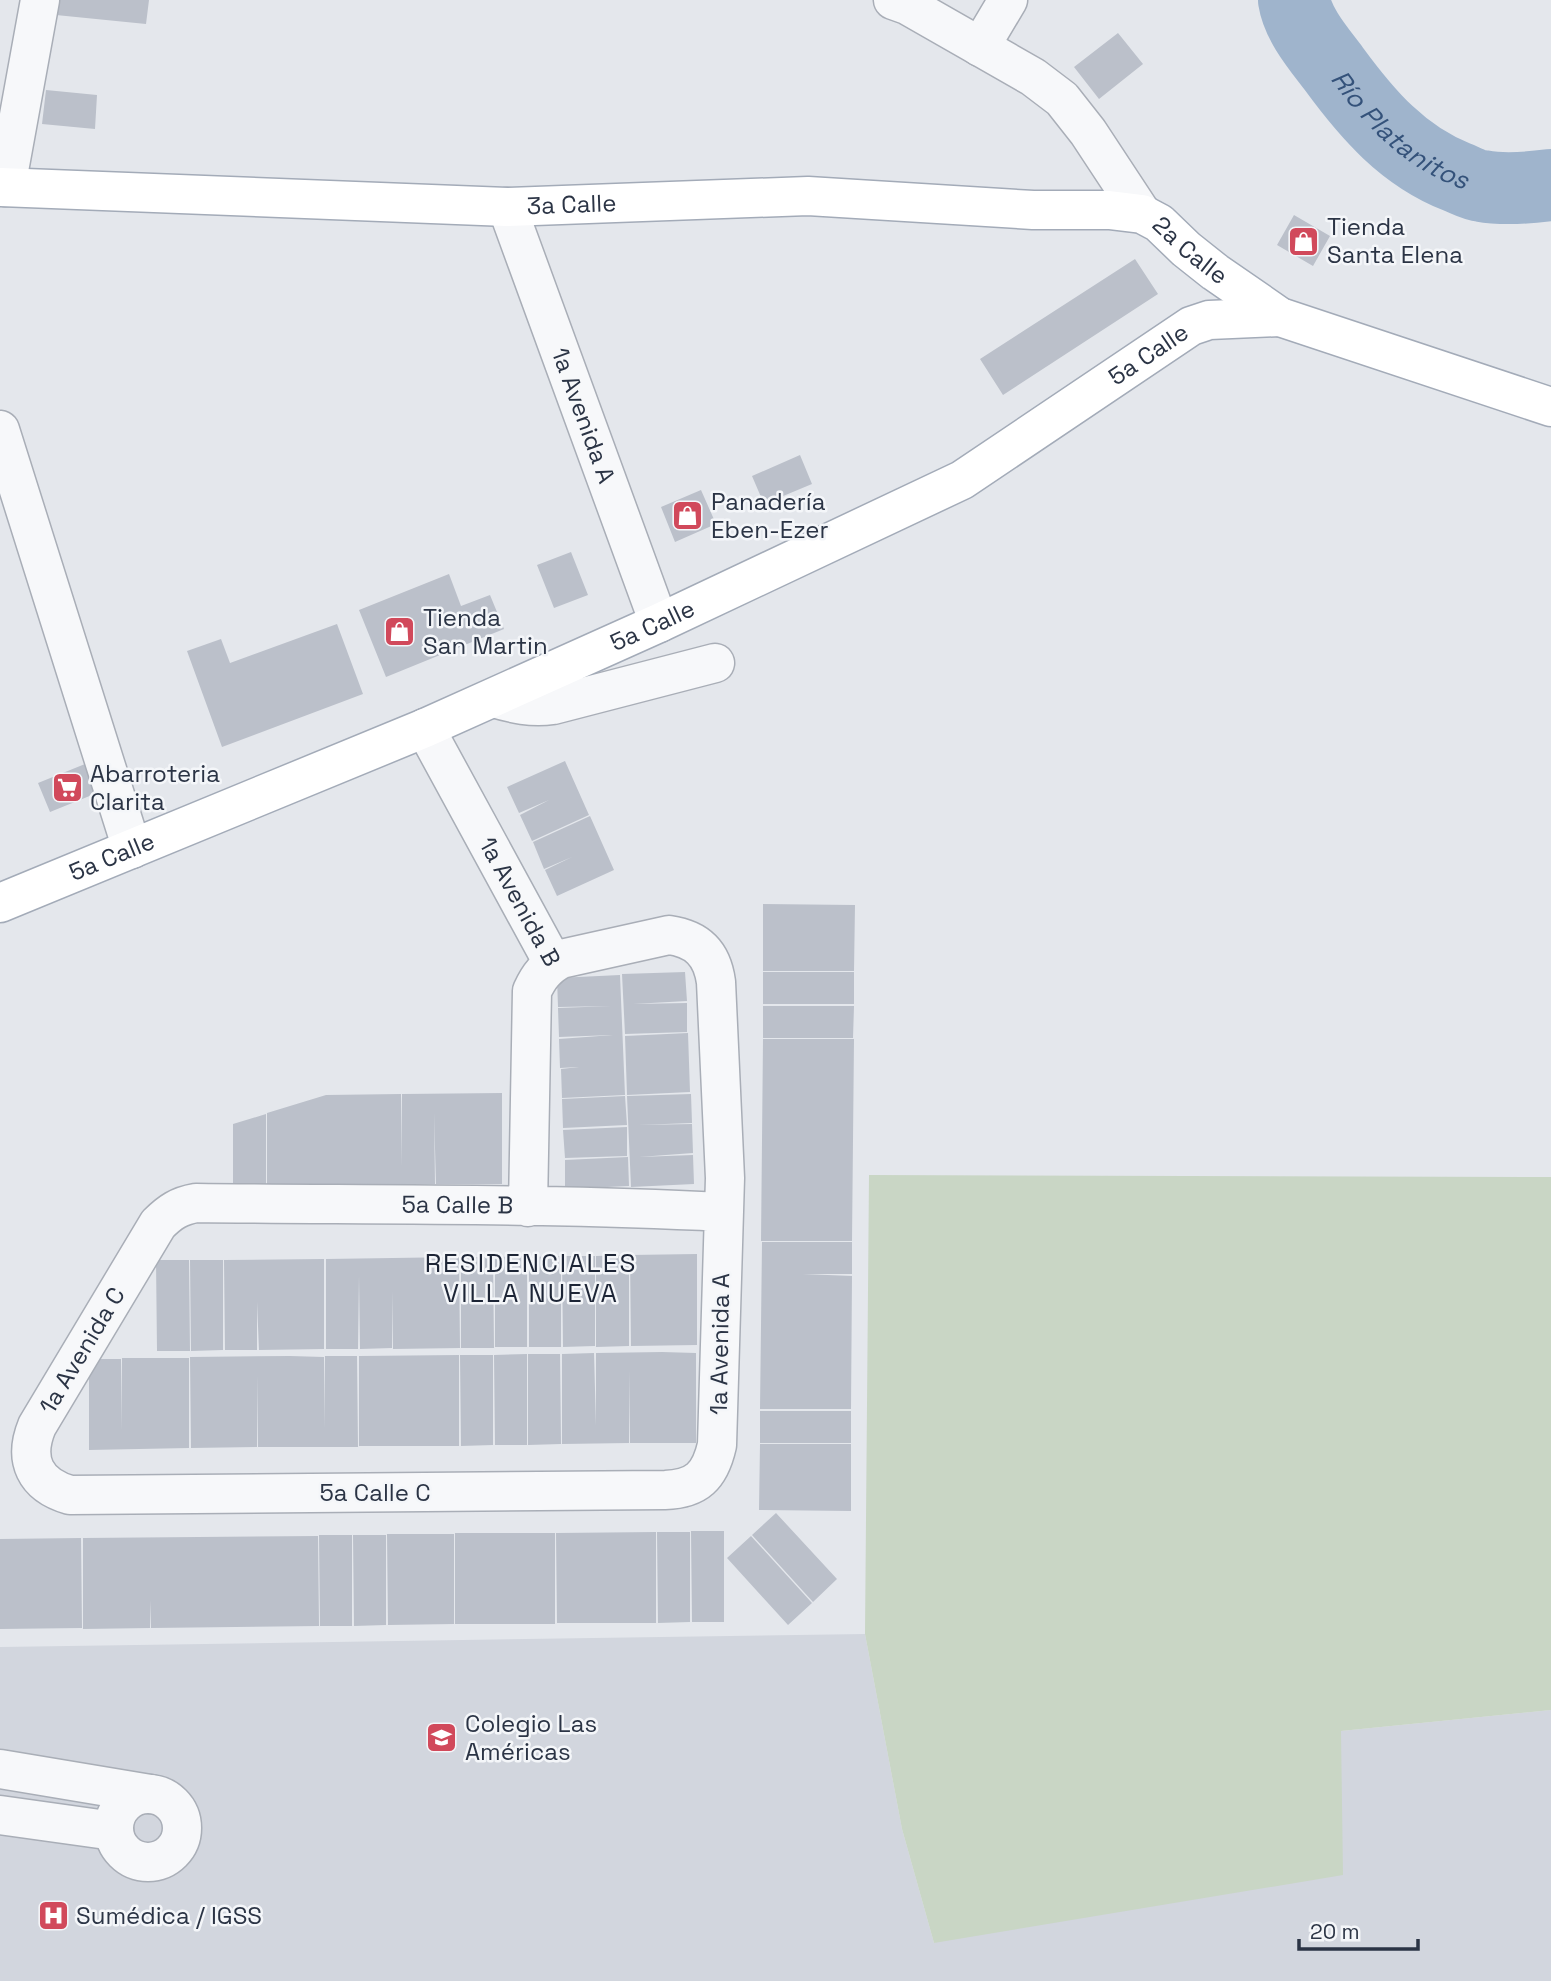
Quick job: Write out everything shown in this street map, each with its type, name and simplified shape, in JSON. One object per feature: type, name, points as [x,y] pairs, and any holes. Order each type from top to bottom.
[{"type":"main road","name":"3a Calle","points":[[3,187],[507,207],[808,196],[1033,210],[1109,210],[1142,214]]},
{"type":"main road","name":"2a Calle","points":[[1142,214],[1159,223],[1185,249],[1280,317],[1551,407]]},
{"type":"main road","points":[[1185,249],[1196,273],[1198,300],[1191,326]]},
{"type":"main road","name":"5a Calle","points":[[0,903],[494,698],[962,480],[1191,326],[1209,320],[1280,317]]},
{"type":"street","points":[[3,187],[40,0]]},
{"type":"street","name":"2a Calle","points":[[894,0],[1034,77],[1062,99],[1088,132],[1142,214]]},
{"type":"street","points":[[980,47],[1008,0]]},
{"type":"street","name":"1a Avenida A","points":[[507,207],[659,623]]},
{"type":"street","points":[[0,430],[132,849]]},
{"type":"street","points":[[494,698],[519,706],[552,705],[716,663]]},
{"type":"street","name":"1a Avenida B","points":[[425,728],[553,963],[538,977],[532,991],[527,1207]]},
{"type":"street","points":[[553,963],[669,935],[697,943],[707,954],[714,967],[716,982],[724,1171],[722,1212]]},
{"type":"street","name":"5a Calle B","points":[[158,1224],[168,1213],[181,1206],[196,1203],[722,1212]]},
{"type":"street","name":"1a Avenida A","points":[[706,1474],[714,1461],[717,1445],[722,1212]]},
{"type":"street","name":"1a Avenida C","points":[[43,1482],[35,1469],[31,1454],[32,1439],[37,1426],[158,1224]]},
{"type":"street","name":"5a Calle C","points":[[43,1482],[55,1491],[70,1495],[637,1491],[681,1490],[695,1484],[706,1474]]},
{"type":"street","points":[[0,1769],[150,1794],[171,1803],[179,1812],[181,1834],[178,1844],[163,1860],[141,1862],[122,1851],[114,1830],[115,1819],[128,1801],[150,1794]]},
{"type":"street","points":[[0,1815],[114,1830]]},
{"type":"shaded area","name":"Colegio Las Américas","points":[[865,1634],[902,1829],[934,1943],[1341,1731],[1551,1710],[1551,1981],[0,1981],[0,1647]]},
{"type":"green space","points":[[869,1175],[1551,1177],[1551,1710],[1341,1731],[1343,1875],[934,1943],[902,1829],[865,1634]]},
{"type":"building","points":[[57,0],[149,0],[146,24],[56,15]]},
{"type":"building","points":[[1118,33],[1143,64],[1099,99],[1074,67]]},
{"type":"building","points":[[46,90],[97,95],[95,129],[42,124]]},
{"type":"building","name":"Tienda Santa Elena","points":[[1294,215],[1330,236],[1313,266],[1277,245]]},
{"type":"building","points":[[1135,259],[1158,294],[1003,395],[980,359]]},
{"type":"building","points":[[800,455],[812,484],[764,504],[752,476]]},
{"type":"building","name":"Panadería Eben-Ezer","points":[[701,490],[716,524],[675,542],[661,507]]},
{"type":"building","points":[[571,552],[588,595],[554,608],[537,565]]},
{"type":"building","points":[[449,574],[461,606],[490,595],[504,629],[386,677],[359,610]]},
{"type":"building","points":[[337,624],[363,694],[222,747],[187,651],[221,639],[230,663]]},
{"type":"building","points":[[565,761],[589,815],[532,841],[520,815],[549,800],[519,813],[507,787]]},
{"type":"building","name":"Abarroteria Clarita","points":[[85,764],[97,793],[50,812],[38,783]]},
{"type":"building","points":[[590,816],[614,870],[557,896],[545,870],[572,857],[544,869],[533,842]]},
{"type":"building","points":[[763,904],[855,905],[854,971],[763,971]]},
{"type":"building","points":[[685,972],[687,1001],[633,1004],[687,1003],[687,1032],[625,1034],[622,974]]},
{"type":"building","points":[[763,972],[854,972],[854,1004],[763,1004]]},
{"type":"building","points":[[620,975],[625,1095],[562,1098],[561,1069],[579,1067],[560,1068],[559,1039],[613,1035],[559,1037],[558,1008],[612,1006],[558,1007],[557,978]]},
{"type":"building","points":[[763,1006],[854,1006],[853,1038],[763,1038]]},
{"type":"building","points":[[688,1033],[690,1092],[627,1095],[625,1036]]},
{"type":"building","points":[[763,1039],[854,1039],[852,1241],[761,1241]]},
{"type":"building","points":[[502,1093],[502,1184],[436,1184],[434,1112],[435,1184],[267,1186],[267,1113],[326,1095],[401,1094],[402,1167],[402,1094]]},
{"type":"building","points":[[691,1094],[692,1123],[638,1125],[692,1124],[693,1153],[639,1157],[693,1155],[694,1184],[631,1187],[627,1096]]},
{"type":"building","points":[[625,1096],[627,1125],[563,1128],[562,1099]]},
{"type":"building","points":[[266,1114],[266,1186],[233,1186],[233,1124]]},
{"type":"building","points":[[627,1127],[627,1156],[565,1158],[563,1130]]},
{"type":"building","points":[[628,1157],[629,1186],[565,1189],[565,1160]]},
{"type":"building","points":[[762,1242],[852,1242],[852,1274],[803,1274],[852,1276],[851,1409],[760,1409]]},
{"type":"building","points":[[697,1254],[697,1345],[631,1346],[630,1255]]},
{"type":"building","points":[[629,1255],[629,1346],[596,1347],[596,1256]]},
{"type":"building","points":[[527,1256],[527,1347],[495,1347],[495,1257]]},
{"type":"building","points":[[561,1256],[561,1347],[529,1347],[529,1257]]},
{"type":"building","points":[[562,1256],[595,1256],[595,1346],[563,1347]]},
{"type":"building","points":[[459,1257],[460,1348],[393,1349],[392,1291],[392,1348],[360,1349],[359,1276],[358,1349],[326,1349],[326,1259]]},
{"type":"building","points":[[461,1257],[493,1257],[494,1348],[461,1348]]},
{"type":"building","points":[[324,1259],[324,1349],[259,1350],[257,1302],[257,1350],[225,1350],[224,1260]]},
{"type":"building","points":[[156,1260],[189,1260],[190,1351],[157,1351]]},
{"type":"building","points":[[190,1260],[223,1260],[223,1350],[191,1351]]},
{"type":"building","points":[[594,1353],[596,1426],[596,1353],[696,1353],[696,1443],[630,1443],[629,1371],[629,1443],[562,1444],[562,1354]]},
{"type":"building","points":[[527,1354],[527,1445],[495,1445],[494,1355]]},
{"type":"building","points":[[528,1354],[560,1354],[561,1444],[528,1445]]},
{"type":"building","points":[[459,1355],[459,1446],[359,1446],[359,1356]]},
{"type":"building","points":[[460,1355],[493,1355],[493,1445],[461,1446]]},
{"type":"building","points":[[325,1356],[357,1356],[358,1447],[258,1447],[257,1375],[257,1447],[191,1448],[190,1357],[324,1357],[325,1429]]},
{"type":"building","points":[[122,1358],[189,1358],[189,1448],[89,1450],[89,1359],[121,1359],[122,1431]]},
{"type":"building","points":[[760,1411],[851,1411],[851,1443],[760,1443]]},
{"type":"building","points":[[760,1444],[851,1444],[851,1511],[759,1510]]},
{"type":"building","points":[[776,1513],[837,1579],[813,1602],[752,1535]]},
{"type":"building","points":[[691,1531],[724,1531],[724,1622],[692,1622]]},
{"type":"building","points":[[656,1532],[656,1623],[557,1623],[556,1533]]},
{"type":"building","points":[[657,1532],[690,1532],[690,1622],[658,1623]]},
{"type":"building","points":[[455,1533],[555,1533],[555,1624],[455,1624]]},
{"type":"building","points":[[387,1534],[454,1534],[454,1624],[388,1625]]},
{"type":"building","points":[[319,1535],[352,1535],[352,1626],[320,1626]]},
{"type":"building","points":[[353,1535],[386,1535],[386,1625],[354,1626]]},
{"type":"building","points":[[318,1536],[319,1626],[151,1628],[150,1600],[150,1628],[83,1629],[83,1538]]},
{"type":"building","points":[[751,1536],[812,1603],[788,1625],[727,1558]]},
{"type":"building","points":[[81,1538],[82,1628],[0,1629],[0,1539]]},
{"type":"waterway","name":"Río Platanitos","points":[[1294,0],[1304,28],[1347,86],[1388,132],[1420,158],[1479,185],[1507,188],[1551,185]]},
{"type":"place","name":"Tienda Santa Elena","points":[[1304,241]]},
{"type":"place","name":"Panadería Eben-Ezer","points":[[688,516]]},
{"type":"place","name":"Tienda San Martin","points":[[400,632]]},
{"type":"place","name":"Abarroteria Clarita","points":[[67,788]]},
{"type":"place","name":"Colegio Las Américas","points":[[442,1738]]},
{"type":"place","name":"Sumédica / IGSS","points":[[53,1916]]},
{"type":"district","name":"RESIDENCIALES VILLA NUEVA","points":[[531,1278]]}]
